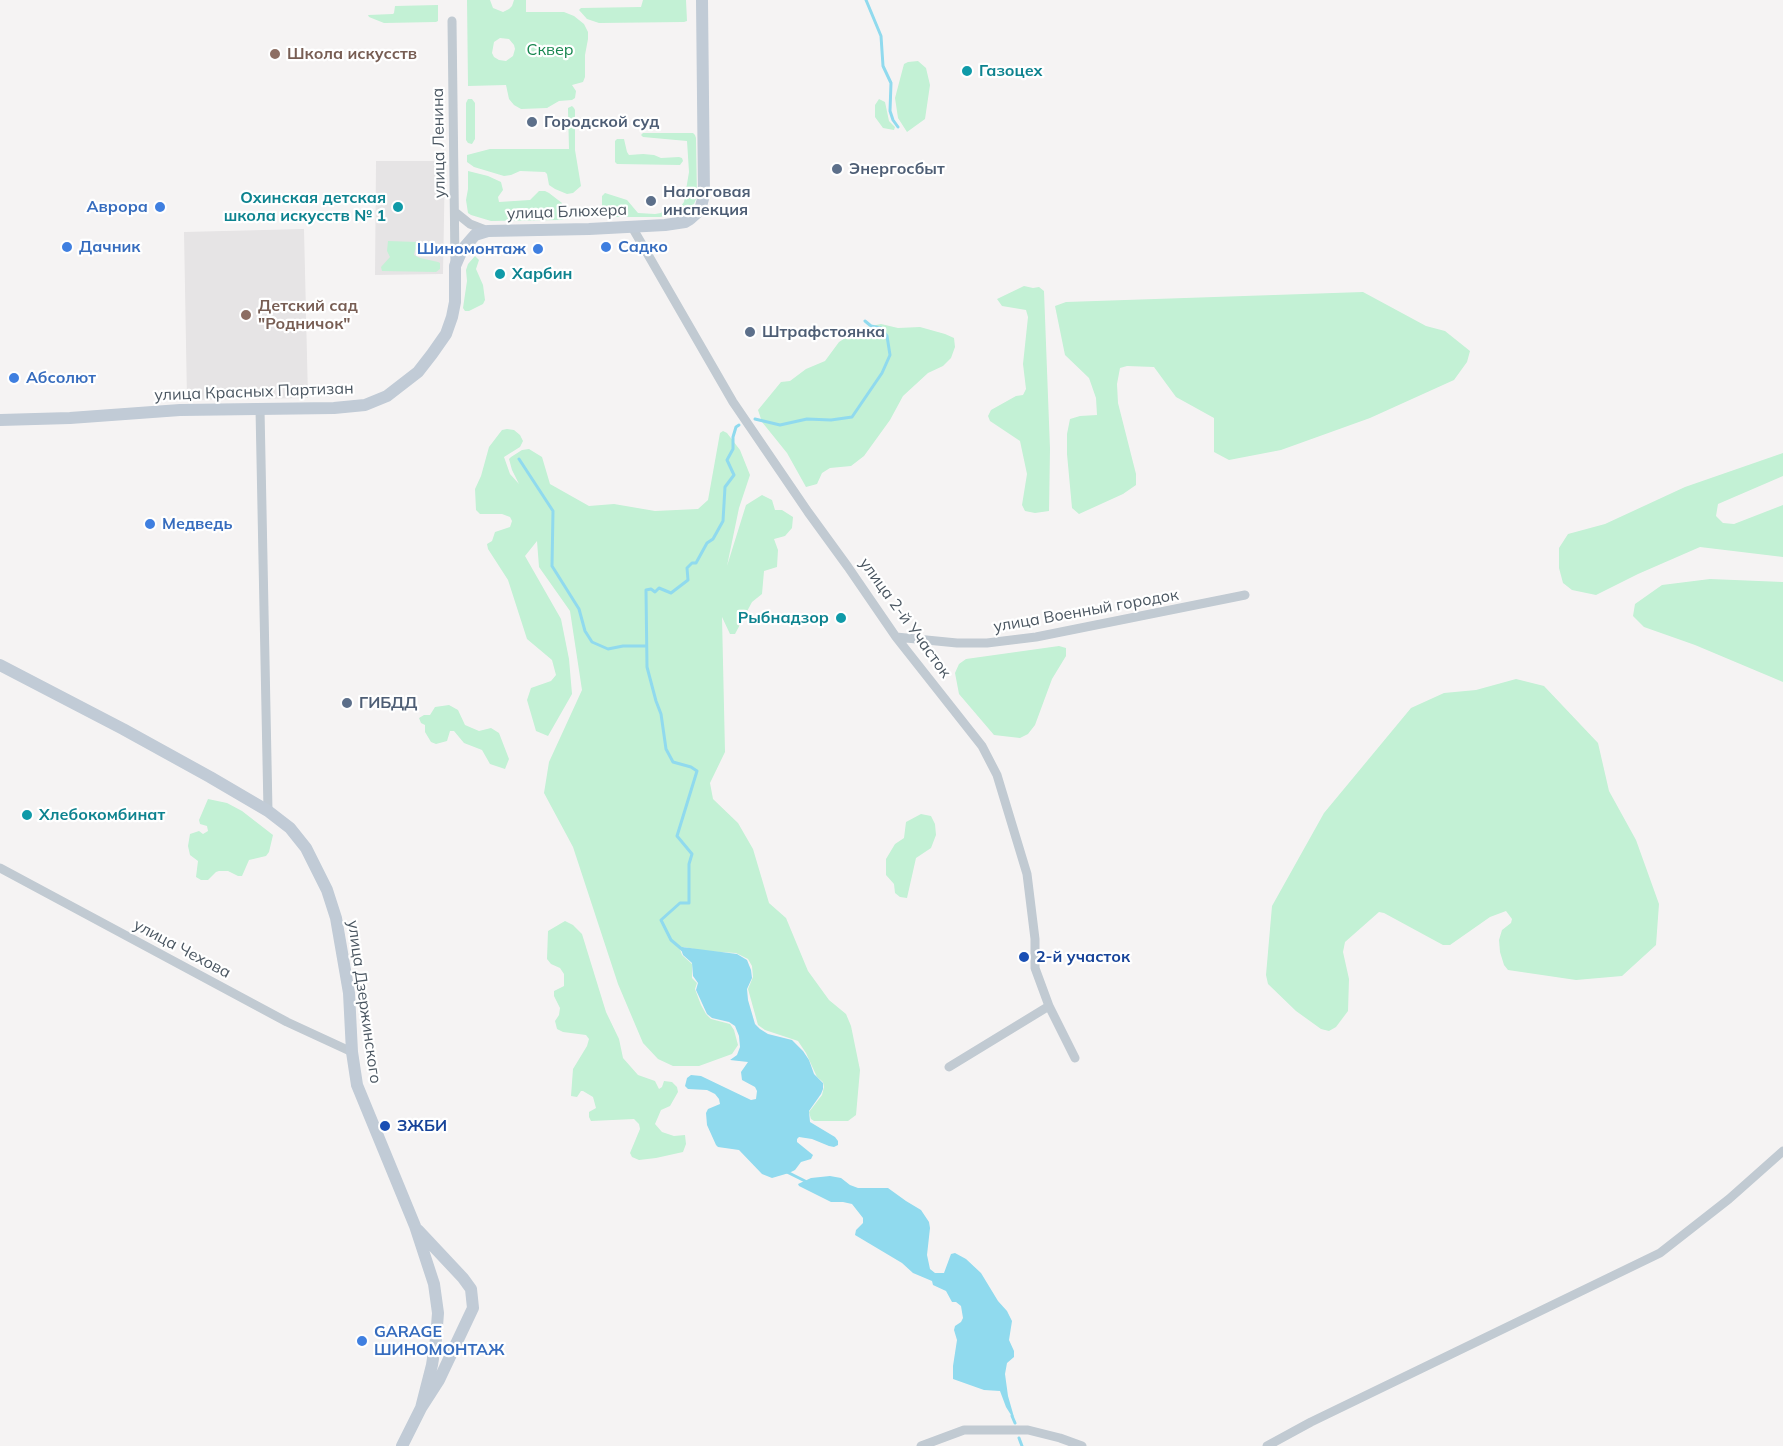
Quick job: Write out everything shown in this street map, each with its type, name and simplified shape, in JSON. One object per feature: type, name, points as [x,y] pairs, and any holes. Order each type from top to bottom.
[{"type":"street","name":"улица Блюхера","points":[[455,266],[462,250],[473,238],[488,231],[665,225],[685,222],[696,215],[703,203],[702,0]]},
{"type":"street","name":"улица Ленина","points":[[452,21],[455,266]]},
{"type":"street","points":[[455,212],[470,224],[488,231]]},
{"type":"street","name":"улица 2-й Участок","points":[[632,226],[734,402],[808,512],[896,637],[982,746],[997,775],[1027,873],[1035,939],[1035,968],[1049,1006],[1075,1058]]},
{"type":"street","name":"улица Красных Партизан","points":[[0,420],[168,411],[356,406],[374,402],[399,388],[418,372],[446,334],[455,302],[455,266]]},
{"type":"street","points":[[260,409],[268,811]]},
{"type":"street","name":"улица Военный городок","points":[[896,637],[987,643],[1047,635],[1245,596]]},
{"type":"street","name":"улица Дзержинского","points":[[0,665],[133,735],[268,811],[290,828],[306,848],[327,890],[336,918],[347,982],[357,1085],[415,1227],[434,1284],[438,1313],[436,1339],[421,1408]]},
{"type":"street","name":"улица Чехова","points":[[0,868],[288,1022],[352,1052]]},
{"type":"street","points":[[949,1067],[1049,1006]]},
{"type":"street","points":[[1267,1446],[1311,1422],[1660,1253],[1729,1199],[1783,1150]]},
{"type":"street","name":"улица Дзержинского","points":[[415,1227],[467,1283],[471,1289],[473,1308],[439,1380],[421,1408]]},
{"type":"street","points":[[404,1444],[421,1408]]},
{"type":"street","points":[[921,1446],[964,1430],[1028,1430],[1082,1446]]},
{"type":"shaded area","points":[[376,161],[445,161],[443,274],[375,275]]},
{"type":"shaded area","name":"Детский сад \"Родничок\"","points":[[304,229],[308,398],[187,400],[184,232]]},
{"type":"green space","name":"Сквер","points":[[467,0],[490,0],[493,8],[503,12],[512,6],[514,0],[526,0],[526,12],[564,12],[584,24],[588,32],[585,77],[583,82],[572,85],[576,91],[575,98],[572,100],[559,101],[547,108],[521,109],[509,99],[506,85],[468,86]],"holes":[[[500,38],[509,39],[515,49],[513,56],[506,61],[494,57],[492,53],[494,42]]]},
{"type":"green space","points":[[643,0],[686,0],[687,21],[599,23],[587,19],[579,10],[581,8],[641,7]]},
{"type":"green space","points":[[438,5],[438,21],[436,22],[384,23],[368,15],[393,14],[395,6]]},
{"type":"green space","points":[[918,61],[926,68],[930,85],[925,119],[907,132],[898,118],[895,98],[904,64]]},
{"type":"green space","points":[[468,99],[472,99],[475,103],[475,139],[472,144],[466,140],[466,103]]},
{"type":"green space","points":[[879,99],[885,102],[889,121],[895,127],[894,130],[883,128],[875,117],[875,105]]},
{"type":"green space","points":[[572,106],[575,110],[575,150],[581,186],[573,193],[567,194],[549,185],[545,172],[520,171],[504,176],[474,167],[467,162],[467,155],[490,149],[569,149],[568,108]]},
{"type":"green space","points":[[643,133],[693,133],[695,135],[697,197],[694,204],[682,213],[660,217],[605,217],[602,214],[602,196],[605,193],[627,200],[638,213],[661,213],[666,207],[681,206],[684,202],[689,172],[687,141],[643,137],[641,135]]},
{"type":"green space","points":[[624,139],[629,155],[679,157],[683,161],[680,165],[617,164],[615,162],[615,141]]},
{"type":"green space","points":[[468,171],[501,182],[503,190],[498,197],[499,202],[530,200],[539,191],[549,193],[562,203],[564,219],[491,221],[471,215],[468,213],[466,200]]},
{"type":"green space","points":[[388,241],[417,242],[419,246],[414,255],[440,263],[440,269],[436,272],[382,271],[381,267],[390,257],[387,251]]},
{"type":"green space","points":[[475,256],[479,260],[476,269],[483,285],[485,300],[483,304],[465,311],[463,308],[467,281],[466,270]]},
{"type":"green space","points":[[1024,286],[1039,287],[1044,291],[1050,449],[1049,511],[1035,513],[1025,511],[1022,505],[1027,474],[1020,441],[990,421],[988,416],[991,410],[1016,396],[1023,395],[1026,389],[1023,364],[1028,317],[1026,310],[1002,306],[997,299]]},
{"type":"green space","points":[[1363,292],[1426,326],[1445,331],[1470,351],[1467,362],[1454,380],[1370,418],[1281,450],[1229,460],[1214,452],[1214,418],[1176,397],[1154,367],[1120,368],[1117,384],[1118,403],[1136,474],[1136,485],[1123,494],[1079,514],[1072,508],[1067,454],[1070,419],[1097,415],[1096,398],[1089,378],[1065,355],[1055,306],[1066,302]]},
{"type":"green space","points":[[881,324],[898,328],[920,327],[954,338],[955,347],[951,358],[943,366],[928,373],[903,396],[890,420],[864,456],[851,466],[830,468],[822,473],[817,484],[806,487],[787,453],[762,422],[758,410],[781,382],[790,381],[806,369],[825,361],[839,342],[861,328]]},
{"type":"green space","points":[[502,430],[514,430],[523,441],[520,447],[504,457],[510,474],[519,484],[509,459],[522,450],[529,449],[542,457],[550,484],[589,506],[614,504],[655,511],[698,509],[708,500],[720,433],[723,431],[727,433],[740,450],[750,475],[739,508],[727,566],[746,505],[762,495],[772,500],[775,510],[782,510],[793,517],[792,528],[785,536],[774,539],[778,550],[777,567],[764,571],[762,594],[752,602],[735,634],[730,634],[722,617],[725,752],[710,783],[713,799],[738,823],[753,849],[769,903],[786,918],[808,971],[829,1000],[846,1014],[851,1026],[860,1070],[856,1115],[848,1121],[814,1121],[811,1119],[809,1112],[822,1095],[823,1082],[817,1077],[798,1041],[765,1030],[758,1025],[748,989],[753,977],[752,966],[748,959],[736,953],[684,947],[680,949],[682,955],[692,964],[692,978],[697,983],[695,989],[706,1014],[711,1019],[730,1024],[734,1030],[738,1045],[732,1054],[699,1066],[673,1066],[658,1059],[643,1043],[618,984],[573,847],[544,793],[549,762],[582,690],[570,611],[539,567],[537,541],[525,556],[561,619],[569,659],[572,694],[548,736],[536,731],[527,700],[531,688],[551,681],[556,675],[552,660],[527,639],[508,580],[487,544],[492,541],[495,532],[510,527],[512,521],[510,517],[502,514],[480,514],[476,510],[475,489],[489,447]]},
{"type":"green space","points":[[1783,453],[1783,476],[1718,504],[1716,516],[1723,523],[1734,524],[1783,505],[1783,557],[1700,547],[1596,595],[1572,590],[1563,583],[1559,568],[1559,548],[1568,534],[1605,524],[1685,487]]},
{"type":"green space","points":[[1710,579],[1783,582],[1783,682],[1695,645],[1644,627],[1633,616],[1635,604],[1662,585]]},
{"type":"green space","points":[[1059,646],[1066,648],[1066,656],[1052,679],[1035,725],[1028,734],[1020,738],[994,735],[959,694],[955,673],[959,664],[966,659]]},
{"type":"green space","points":[[1516,679],[1544,686],[1598,743],[1609,791],[1636,840],[1659,904],[1656,945],[1622,976],[1576,980],[1508,970],[1500,952],[1499,940],[1502,930],[1511,923],[1512,919],[1506,911],[1490,917],[1450,945],[1443,945],[1379,912],[1345,942],[1343,952],[1349,979],[1348,1011],[1336,1027],[1329,1031],[1321,1029],[1296,1011],[1268,984],[1266,975],[1272,906],[1324,813],[1411,708],[1444,693],[1476,690]]},
{"type":"green space","points":[[449,705],[458,710],[465,725],[479,731],[491,728],[499,733],[509,759],[505,769],[490,764],[482,750],[464,743],[454,731],[450,731],[447,741],[436,744],[431,742],[425,732],[425,725],[419,718],[430,715],[435,707]]},
{"type":"green space","points":[[208,799],[227,803],[242,811],[273,835],[266,856],[249,860],[242,876],[228,871],[219,871],[208,880],[196,877],[198,861],[190,855],[188,846],[190,834],[199,831],[203,834],[208,831],[207,826],[200,824],[199,820]]},
{"type":"green space","points":[[921,814],[931,816],[935,824],[936,835],[931,848],[916,858],[907,898],[900,897],[895,893],[894,884],[886,875],[886,859],[895,844],[904,838],[906,822]]},
{"type":"green space","points":[[565,921],[582,934],[606,1012],[619,1039],[623,1058],[638,1075],[655,1081],[659,1089],[664,1081],[672,1082],[677,1087],[678,1092],[670,1106],[661,1110],[655,1124],[662,1132],[674,1136],[685,1135],[686,1144],[683,1152],[639,1160],[632,1157],[630,1153],[640,1129],[634,1119],[591,1121],[589,1112],[596,1108],[593,1097],[583,1091],[577,1097],[571,1096],[573,1069],[589,1039],[586,1035],[557,1029],[555,1021],[560,1008],[554,991],[564,986],[564,974],[560,968],[551,964],[547,959],[548,931]]},
{"type":"water","points":[[682,947],[737,954],[747,960],[752,978],[747,989],[748,1000],[755,1024],[768,1034],[792,1040],[803,1051],[814,1074],[823,1083],[821,1094],[809,1111],[810,1122],[835,1137],[838,1145],[829,1146],[812,1139],[799,1137],[797,1142],[813,1155],[811,1159],[801,1162],[795,1170],[789,1173],[772,1178],[762,1174],[739,1150],[716,1145],[707,1125],[706,1113],[708,1109],[720,1104],[719,1099],[707,1090],[688,1089],[685,1086],[687,1078],[691,1075],[701,1076],[751,1100],[756,1099],[757,1091],[755,1087],[742,1080],[741,1072],[748,1062],[730,1060],[737,1055],[740,1047],[735,1026],[707,1014],[696,990],[698,983],[693,976],[692,963],[683,955]]},
{"type":"water","points":[[830,1176],[841,1178],[858,1188],[888,1188],[921,1210],[929,1222],[927,1255],[930,1269],[935,1273],[944,1273],[951,1254],[955,1253],[966,1259],[981,1273],[1012,1321],[1009,1340],[1014,1357],[1007,1363],[1005,1374],[1014,1417],[1006,1407],[1000,1391],[984,1390],[953,1379],[957,1340],[954,1330],[963,1318],[961,1306],[952,1302],[946,1291],[933,1285],[932,1281],[913,1273],[902,1263],[855,1235],[856,1230],[863,1223],[863,1218],[852,1204],[831,1202],[798,1184],[811,1178]]},
{"type":"waterway","points":[[866,0],[881,36],[883,66],[891,83],[890,111],[898,127]]},
{"type":"waterway","points":[[755,419],[780,425],[807,419],[831,420],[852,417],[882,373],[890,355],[887,336],[881,328],[871,326],[865,321]]},
{"type":"waterway","points":[[684,951],[671,940],[661,920],[680,903],[689,903],[689,864],[692,854],[677,836],[697,771],[673,762],[666,749],[661,714],[647,667],[646,590],[651,589],[655,592],[659,588],[671,593],[688,580],[687,568],[692,563],[696,563],[707,543],[713,539],[723,521],[725,487],[734,475],[727,460],[733,449],[736,427],[739,425]]},
{"type":"waterway","points":[[519,459],[553,511],[552,566],[579,609],[585,631],[592,642],[608,649],[623,646],[646,646]]},
{"type":"waterway","points":[[787,1172],[805,1181]]},
{"type":"waterway","points":[[1012,1416],[1015,1423]]},
{"type":"waterway","points":[[1019,1438],[1022,1446]]},
{"type":"place","name":"Школа искусств","points":[[275,54]]},
{"type":"place","name":"Газоцех","points":[[967,71]]},
{"type":"place","name":"Городской суд","points":[[532,122]]},
{"type":"place","name":"Энергосбыт","points":[[837,169]]},
{"type":"place","name":"Налоговая инспекция","points":[[651,201]]},
{"type":"place","name":"Аврора","points":[[160,207]]},
{"type":"place","name":"Охинская детская школа искусств № 1","points":[[398,207]]},
{"type":"place","name":"Дачник","points":[[67,247]]},
{"type":"place","name":"Садко","points":[[606,247]]},
{"type":"place","name":"Шиномонтаж","points":[[538,249]]},
{"type":"place","name":"Харбин","points":[[500,274]]},
{"type":"place","name":"Детский сад \"Родничок\"","points":[[246,315]]},
{"type":"place","name":"Штрафстоянка","points":[[750,332]]},
{"type":"place","name":"Абсолют","points":[[14,378]]},
{"type":"place","name":"Медведь","points":[[150,524]]},
{"type":"place","name":"Рыбнадзор","points":[[841,618]]},
{"type":"place","name":"ГИБДД","points":[[347,703]]},
{"type":"place","name":"Хлебокомбинат","points":[[27,815]]},
{"type":"place","name":"2-й участок","points":[[1024,957]]},
{"type":"place","name":"ЗЖБИ","points":[[385,1126]]},
{"type":"place","name":"GARAGE ШИНОМОНТАЖ","points":[[362,1341]]}]
